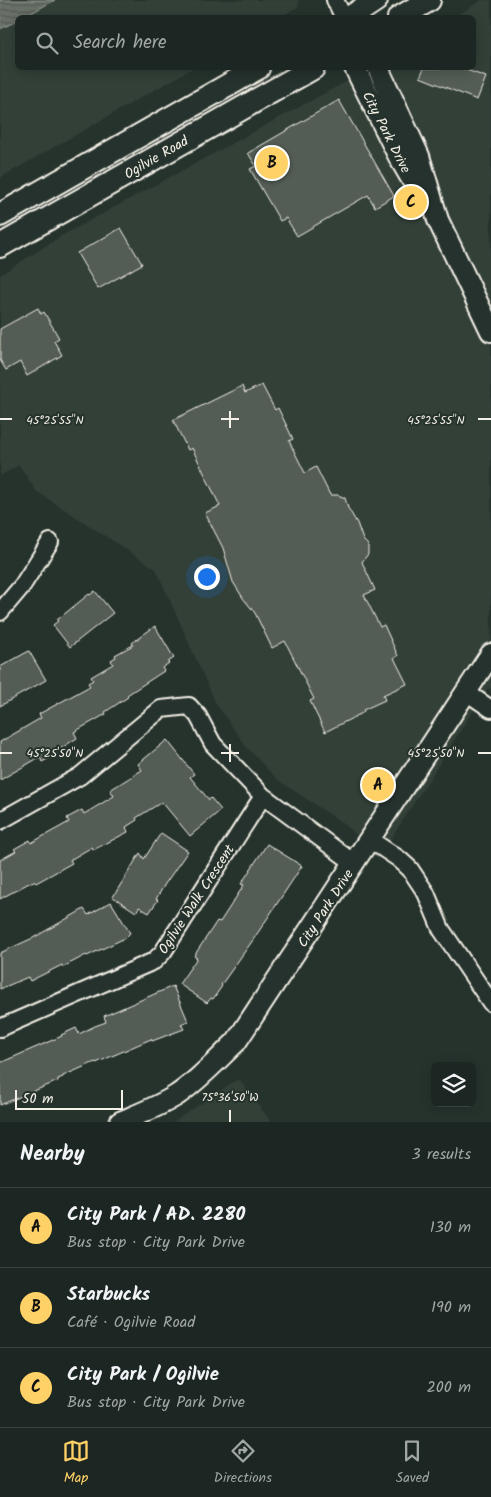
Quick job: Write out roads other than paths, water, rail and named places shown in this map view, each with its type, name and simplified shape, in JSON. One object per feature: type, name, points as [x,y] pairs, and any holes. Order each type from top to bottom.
[{"type":"main road","points":[[354,15],[376,0]]},
{"type":"main road","points":[[404,15],[429,0]]},
{"type":"main road","name":"Ogilvie Road","points":[[0,216],[255,70]]},
{"type":"main road","name":"Ogilvie Road","points":[[0,246],[309,70]]},
{"type":"street","points":[[335,0],[342,15]]},
{"type":"street","name":"City Park Drive","points":[[356,70],[400,159],[421,196],[438,220]]},
{"type":"street","name":"City Park Drive","points":[[379,70],[419,156],[438,220],[491,331]]},
{"type":"street","points":[[0,612],[22,586],[50,542]]},
{"type":"street","name":"City Park Drive","points":[[120,1122],[147,1111],[177,1095],[236,1042],[491,654]]},
{"type":"street","points":[[466,692],[491,709]]},
{"type":"street","points":[[0,821],[80,776],[161,709],[189,706],[198,716],[213,744],[262,796],[354,863]]},
{"type":"street","name":"Ogilvie Walk Crescent","points":[[0,1028],[154,961],[163,952],[262,796]]},
{"type":"street","points":[[369,839],[399,859],[410,869],[426,893],[442,929],[491,1003]]},
{"type":"place","name":"Starbucks","points":[[272,163]]},
{"type":"place","name":"City Park / Ogilvie","points":[[411,202]]},
{"type":"place","name":"City Park / AD. 2280","points":[[378,785]]}]
